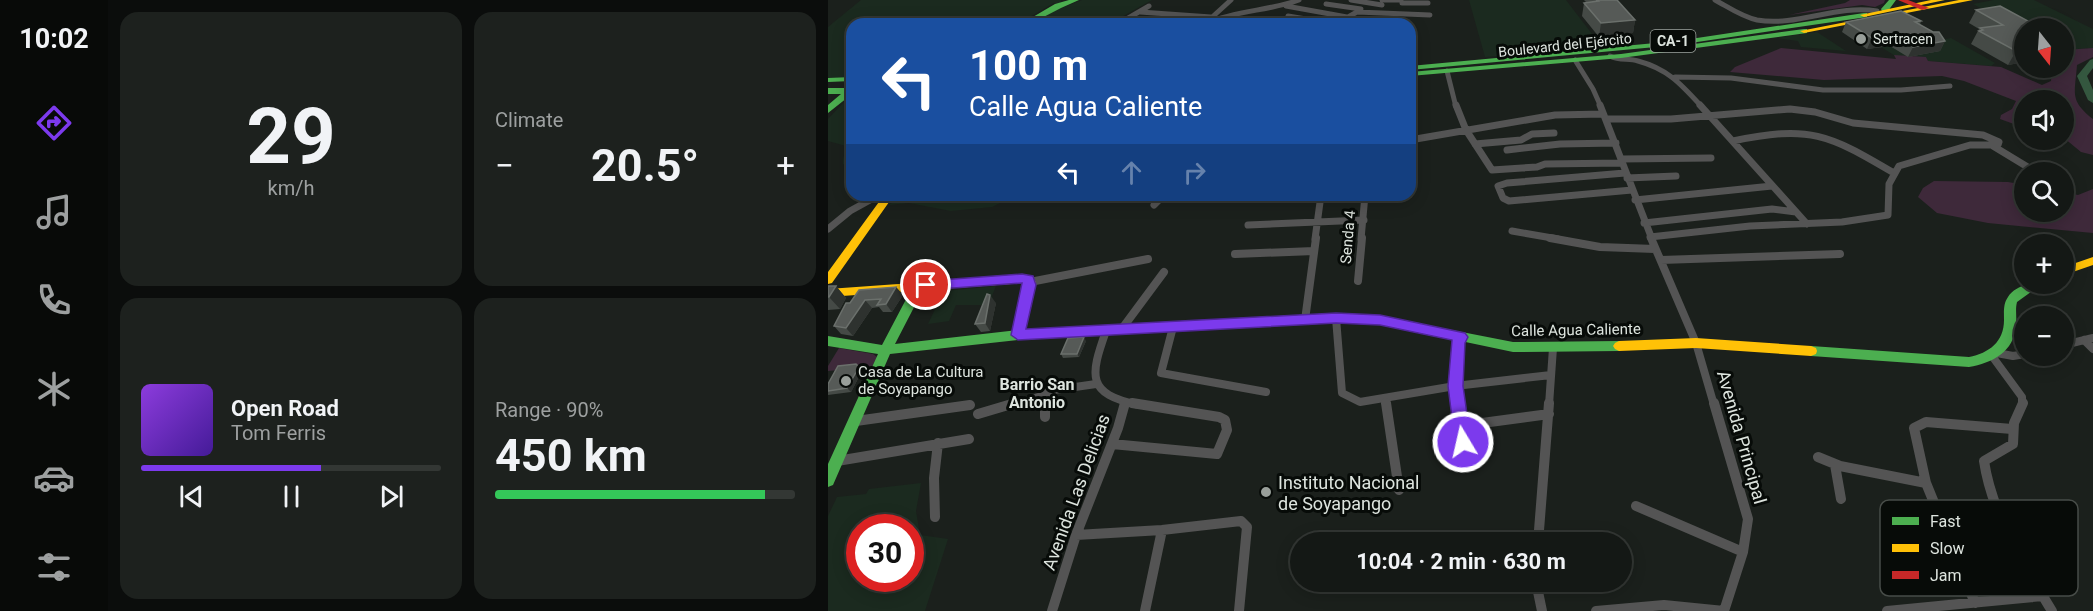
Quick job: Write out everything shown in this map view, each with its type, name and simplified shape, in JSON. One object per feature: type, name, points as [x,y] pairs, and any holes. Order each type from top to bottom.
[{"type":"main road","points":[[1036,18],[1076,0]]},
{"type":"main road","points":[[1416,70],[1559,60],[1756,34],[1942,0]]},
{"type":"main road","points":[[1920,4],[1962,0]]},
{"type":"main road","name":"Boulevard del Ejército","points":[[1416,69],[1666,42],[1885,7],[1970,0]]},
{"type":"main road","name":"Boulevard del Ejército","points":[[1416,70],[1447,71],[1575,60],[1805,31],[1920,4]]},
{"type":"main road","points":[[828,80],[846,85]]},
{"type":"main road","points":[[828,86],[846,87]]},
{"type":"main road","points":[[828,91],[846,88]]},
{"type":"main road","points":[[828,110],[846,92]]},
{"type":"main road","points":[[828,280],[885,201]]},
{"type":"main road","points":[[2074,268],[2093,261]]},
{"type":"main road","points":[[828,293],[1022,278],[1030,282],[1018,335]]},
{"type":"main road","points":[[828,480],[886,350],[918,286]]},
{"type":"main road","points":[[1995,355],[2008,338],[2009,306],[2012,300],[2021,294]]},
{"type":"main road","name":"Calle Agua Caliente","points":[[828,341],[886,350],[1018,335],[1336,318],[1380,320],[1513,347],[1553,348],[1696,343],[1890,355],[1962,362],[1995,355]]},
{"type":"street","points":[[1211,18],[1230,0]]},
{"type":"street","points":[[1218,18],[1235,13],[1286,6],[1299,0]]},
{"type":"street","points":[[1344,18],[1357,12],[1431,16],[1428,2],[1351,0]]},
{"type":"street","points":[[1715,0],[1745,16],[1764,20],[1854,8],[1885,7]]},
{"type":"street","points":[[1401,1],[1403,14]]},
{"type":"street","points":[[1382,2],[1383,13]]},
{"type":"street","points":[[1326,4],[1383,13]]},
{"type":"street","points":[[1129,18],[1149,6]]},
{"type":"street","points":[[1286,6],[1359,18]]},
{"type":"street","points":[[1140,12],[1185,18]]},
{"type":"street","points":[[1288,16],[1300,18]]},
{"type":"street","points":[[1610,56],[1618,60],[1636,60],[1675,77],[1731,78],[1823,90],[1892,90],[1950,86]]},
{"type":"street","name":"Avenida Principal","points":[[1575,60],[1592,87],[1605,116],[1644,224],[1696,343],[1748,519],[1743,552],[1724,611]]},
{"type":"street","points":[[1447,71],[1452,96],[1466,130],[1494,171],[1537,167],[1545,164],[1711,158]]},
{"type":"street","points":[[1675,77],[1807,224]]},
{"type":"street","points":[[1416,139],[1555,115],[1671,119],[1774,109],[1804,111],[1853,123],[1983,135],[1999,142],[1998,145],[1963,146],[1899,166],[1886,190],[1888,215],[1846,223],[1742,226],[1650,237]]},
{"type":"street","points":[[1475,144],[1521,140],[1526,135],[1554,133]]},
{"type":"street","points":[[1733,141],[1759,135],[1813,134],[1842,144],[1894,172]]},
{"type":"street","points":[[1508,150],[1560,144],[1616,143]]},
{"type":"street","points":[[1992,145],[2020,162]]},
{"type":"street","points":[[1632,190],[1509,201],[1503,198],[1498,186],[1507,183],[1626,176],[1676,176]]},
{"type":"street","points":[[1635,200],[1772,186]]},
{"type":"street","points":[[828,229],[850,211],[868,201]]},
{"type":"street","points":[[1154,206],[1159,201]]},
{"type":"street","points":[[1305,320],[1320,201]]},
{"type":"street","name":"Senda 4","points":[[1358,281],[1365,201]]},
{"type":"street","points":[[1644,224],[1772,209],[1796,212]]},
{"type":"street","points":[[1248,225],[1364,220]]},
{"type":"street","points":[[1512,231],[1600,247],[1655,249]]},
{"type":"street","points":[[1235,254],[1314,251]]},
{"type":"street","points":[[1661,260],[1839,254]]},
{"type":"street","points":[[1030,282],[1071,276],[1120,262],[1148,259]]},
{"type":"street","points":[[1123,330],[1164,272]]},
{"type":"street","points":[[1336,318],[1342,393],[1360,402],[1455,386],[1551,375]]},
{"type":"street","points":[[1173,327],[1161,373],[1266,392]]},
{"type":"street","points":[[1045,417],[1047,390],[1096,384],[1098,355],[1106,331]]},
{"type":"street","points":[[1460,337],[1455,386],[1466,459]]},
{"type":"street","points":[[2074,343],[2089,339],[2093,349]]},
{"type":"street","points":[[1539,532],[1553,348]]},
{"type":"street","points":[[1995,355],[2014,356]]},
{"type":"street","points":[[1993,500],[1984,472],[1984,461],[2013,444],[2012,429],[2023,400],[1995,355]]},
{"type":"street","name":"Avenida Las Delicias","points":[[1052,611],[1076,535],[1112,444],[1125,402],[1103,394],[1096,384]]},
{"type":"street","points":[[978,414],[1045,395]]},
{"type":"street","points":[[1384,398],[1399,490]]},
{"type":"street","points":[[1112,444],[1217,454],[1227,428],[1223,418],[1125,402]]},
{"type":"street","points":[[856,421],[970,405]]},
{"type":"street","points":[[1460,426],[1549,414]]},
{"type":"street","points":[[1933,500],[1926,483],[1914,428],[1926,422],[2012,429]]},
{"type":"street","points":[[837,461],[969,439]]},
{"type":"street","points":[[935,517],[934,478],[938,443]]},
{"type":"street","points":[[1818,457],[1835,465],[1926,483]]},
{"type":"street","points":[[1835,465],[1841,498]]},
{"type":"street","points":[[1636,506],[1743,552]]},
{"type":"street","points":[[1076,535],[1162,530],[1241,521],[1247,527],[1239,611]]},
{"type":"street","points":[[1145,611],[1162,530]]},
{"type":"street","points":[[1538,592],[1542,611]]},
{"type":"street","points":[[1972,596],[1975,603]]},
{"type":"street","points":[[1887,611],[2043,596],[2052,611]]},
{"type":"street","points":[[1596,611],[1664,605],[1724,611]]},
{"type":"shaded area","points":[[861,0],[1061,0],[1060,3],[1054,3],[1028,18],[846,18],[846,78],[828,80],[828,27]]},
{"type":"shaded area","points":[[1082,0],[1152,0],[1120,18],[1042,18]]},
{"type":"shaded area","points":[[1469,0],[1566,0],[1602,47],[1485,57]]},
{"type":"shaded area","points":[[1850,0],[1885,0],[1884,3],[1875,7],[1862,5],[1789,15],[1845,3]]},
{"type":"shaded area","points":[[1994,0],[2034,0],[2071,18],[2014,18],[2014,25],[1973,4]]},
{"type":"shaded area","points":[[1899,16],[1941,40],[1951,38],[1995,63],[1991,66],[1928,61],[1926,57],[1897,57],[1881,47]]},
{"type":"shaded area","points":[[2074,20],[2093,29],[2093,48],[2074,49]]},
{"type":"shaded area","points":[[1817,32],[1846,51],[1801,47],[1798,41],[1777,38]]},
{"type":"shaded area","points":[[1781,48],[1896,59],[1894,55],[1926,57],[1928,61],[2001,67],[2014,73],[2014,78],[2026,78],[2042,85],[2051,81],[2051,78],[2074,78],[2074,49],[2093,48],[2093,57],[2077,65],[2075,96],[2080,107],[2093,119],[2093,155],[2081,152],[2074,146],[2074,90],[2014,90],[2014,100],[1964,81],[1942,76],[1824,80],[1730,72],[1735,67]]},
{"type":"shaded area","points":[[846,100],[846,146],[828,141],[828,119]]},
{"type":"shaded area","points":[[2014,105],[2014,124],[2000,119],[2001,115],[2012,109]]},
{"type":"shaded area","points":[[846,146],[846,166],[843,160]]},
{"type":"shaded area","points":[[1934,181],[2014,183],[2014,222],[2074,222],[2074,194],[2078,195],[2093,189],[2093,233],[1988,223],[1937,213],[1918,197],[1923,188]]},
{"type":"shaded area","points":[[894,201],[1003,201],[992,207],[951,211],[909,203],[889,205]]},
{"type":"shaded area","points":[[996,286],[992,296],[995,305],[956,305],[949,321],[928,324],[936,307],[917,309],[925,293]]},
{"type":"shaded area","points":[[839,348],[873,354],[877,357],[871,369],[828,371],[828,366]]},
{"type":"shaded area","points":[[921,483],[916,514],[846,514],[846,592],[924,592],[924,536],[948,539],[925,611],[828,611],[828,516],[837,497],[866,494],[869,489]]},
{"type":"building","points":[[1596,0],[1617,0],[1635,20],[1601,23],[1584,3],[1598,1]]},
{"type":"building","points":[[2000,6],[2022,18],[2014,18],[2014,50],[1979,31],[1983,30],[1980,28],[2003,25],[1976,10]]},
{"type":"building","points":[[1901,11],[1921,21],[1915,22],[1933,32],[1939,32],[1945,41],[1913,47],[1895,35],[1872,38],[1846,22]]},
{"type":"building","points":[[828,286],[836,286],[829,297],[828,297]]},
{"type":"building","points":[[896,287],[886,304],[877,305],[881,299],[865,300],[846,328],[834,326],[846,303],[850,303],[859,290]]},
{"type":"building","points":[[987,294],[990,295],[985,323],[975,324]]},
{"type":"building","points":[[1084,337],[1077,354],[1061,354],[1068,338]]},
{"type":"building","points":[[856,364],[859,367],[847,388],[828,391],[828,384],[838,366]]},
{"type":"waterway","points":[[2093,62],[2082,76],[2093,100]]},
{"type":"traffic: fast","points":[[1036,18],[1058,6],[1076,0]]},
{"type":"traffic: fast","points":[[1885,9],[1893,0]]},
{"type":"traffic: fast","points":[[1416,67],[1677,43],[1864,15]]},
{"type":"traffic: fast","points":[[1416,73],[1621,56],[1804,31]]},
{"type":"traffic: fast","points":[[828,80],[846,79]]},
{"type":"traffic: fast","points":[[828,91],[846,91]]},
{"type":"traffic: fast","points":[[828,110],[846,94]]},
{"type":"traffic: fast","points":[[828,480],[893,334],[919,286]]},
{"type":"traffic: fast","points":[[1811,351],[1969,362],[1985,358],[1997,351],[2006,339],[2009,332],[2011,303],[2018,294]]},
{"type":"traffic: fast","points":[[828,341],[886,350],[1018,335],[1336,318],[1380,320],[1513,347],[1619,346]]},
{"type":"traffic: slow","points":[[1864,15],[1942,0]]},
{"type":"traffic: slow","points":[[1804,31],[1970,0]]},
{"type":"traffic: slow","points":[[828,280],[885,201]]},
{"type":"traffic: slow","points":[[2074,268],[2093,261]]},
{"type":"traffic: slow","points":[[828,293],[1026,279],[1030,282],[1018,335]]},
{"type":"traffic: slow","points":[[1619,346],[1696,343],[1811,351]]},
{"type":"traffic: jam","points":[[1901,0],[1925,8]]},
{"type":"place","name":"Sertracen","points":[[1861,39]]},
{"type":"place","name":"Casa de La Cultura de Soyapango","points":[[846,381]]},
{"type":"place","name":"Instituto Nacional de Soyapango","points":[[1266,492]]},
{"type":"district","name":"Barrio San Antonio","points":[[1037,393]]},
{"type":"route","points":[[926,285],[1022,278],[1028,280],[1030,285],[1018,335],[1336,318],[1380,320],[1460,337],[1455,386],[1463,442]]}]
